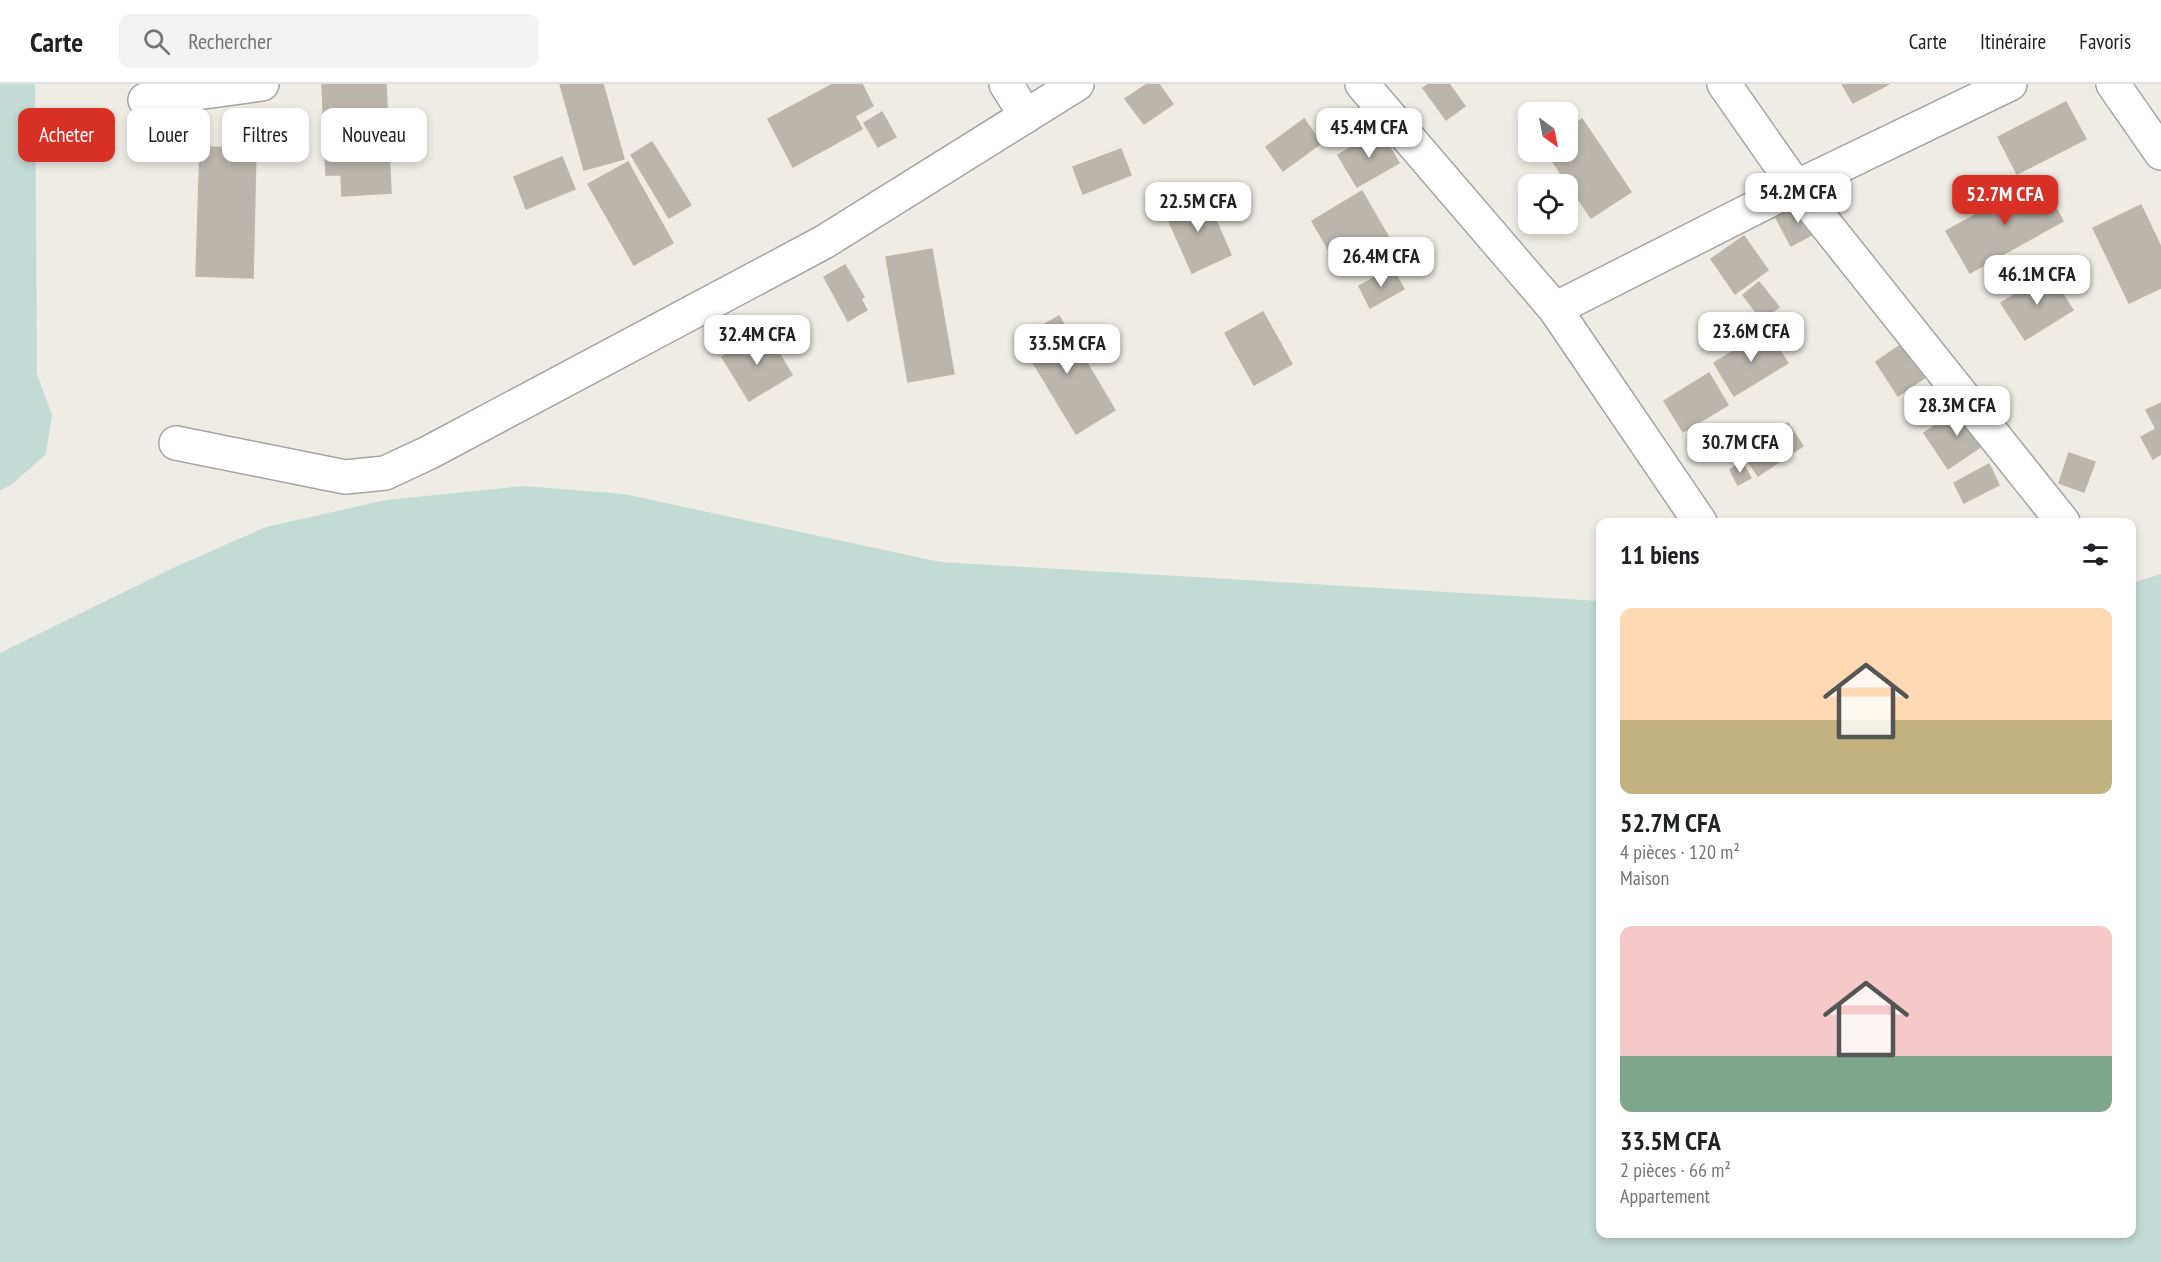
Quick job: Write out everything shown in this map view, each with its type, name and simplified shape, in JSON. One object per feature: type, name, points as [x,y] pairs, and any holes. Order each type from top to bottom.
[{"type":"street","points":[[145,100],[262,84]]},
{"type":"street","points":[[1006,84],[1026,116]]},
{"type":"street","points":[[176,443],[345,477],[385,473],[428,453],[824,242],[1077,84]]},
{"type":"street","points":[[1362,84],[1555,309],[1697,518]]},
{"type":"street","points":[[1724,84],[1796,187],[2060,518]]},
{"type":"street","points":[[1555,309],[1796,187],[2010,84]]},
{"type":"street","points":[[2113,84],[2161,153]]},
{"type":"shaded area","points":[[0,84],[35,84],[35,108],[18,108],[18,162],[36,162],[37,374],[52,415],[46,454],[11,485],[0,490]]},
{"type":"shaded area","points":[[524,486],[624,494],[940,562],[1596,601],[1596,1238],[2136,1238],[2136,582],[2161,574],[2161,1262],[0,1262],[0,653],[173,568],[266,527],[386,500]]},
{"type":"building","points":[[322,84],[386,84],[387,108],[323,108]]},
{"type":"building","points":[[560,84],[603,84],[624,159],[584,170]]},
{"type":"building","points":[[833,84],[862,84],[873,106],[855,116],[862,129],[793,167],[768,119]]},
{"type":"building","points":[[1147,84],[1159,84],[1173,104],[1144,124],[1125,99]]},
{"type":"building","points":[[1429,84],[1449,84],[1465,106],[1446,120],[1423,88]]},
{"type":"building","points":[[1842,84],[1889,84],[1853,103]]},
{"type":"building","points":[[2066,102],[2086,139],[2017,174],[1998,137]]},
{"type":"building","points":[[882,112],[896,137],[878,147],[864,123]]},
{"type":"building","points":[[1304,119],[1321,143],[1283,171],[1266,147]]},
{"type":"building","points":[[1582,119],[1631,192],[1591,218],[1578,199],[1578,174],[1561,174],[1553,162],[1578,162],[1578,122]]},
{"type":"building","points":[[1380,130],[1399,163],[1357,187],[1338,155]]},
{"type":"building","points":[[652,142],[691,205],[669,218],[631,155]]},
{"type":"building","points":[[210,147],[222,147],[222,162],[256,162],[253,278],[196,276],[200,162],[210,162]]},
{"type":"building","points":[[1121,149],[1131,175],[1083,194],[1073,167]]},
{"type":"building","points":[[562,157],[575,189],[526,209],[514,177]]},
{"type":"building","points":[[325,162],[390,162],[391,193],[342,196],[341,175],[326,175]]},
{"type":"building","points":[[628,162],[673,243],[634,265],[588,184]]},
{"type":"building","points":[[2040,179],[2063,221],[1970,273],[1946,231]]},
{"type":"building","points":[[1362,191],[1392,243],[1342,273],[1312,221]]},
{"type":"building","points":[[1204,193],[1231,255],[1192,273],[1164,210]]},
{"type":"building","points":[[1804,203],[1819,231],[1791,246],[1776,218]]},
{"type":"building","points":[[2141,205],[2161,247],[2161,288],[2129,303],[2093,228]]},
{"type":"building","points":[[1744,236],[1768,270],[1735,294],[1711,259]]},
{"type":"building","points":[[932,249],[954,374],[908,382],[886,257]]},
{"type":"building","points":[[845,265],[864,297],[861,299],[867,310],[848,321],[824,277]]},
{"type":"building","points":[[1392,268],[1404,289],[1370,308],[1359,286]]},
{"type":"building","points":[[2049,273],[2073,310],[2025,340],[2001,303]]},
{"type":"building","points":[[1759,282],[1779,307],[1762,320],[1743,295]]},
{"type":"building","points":[[1263,312],[1292,364],[1254,385],[1225,333]]},
{"type":"building","points":[[1059,316],[1115,410],[1076,434],[1019,339]]},
{"type":"building","points":[[1767,330],[1788,363],[1734,396],[1714,363]]},
{"type":"building","points":[[766,331],[792,375],[749,401],[722,357]]},
{"type":"building","points":[[1909,339],[1932,373],[1898,396],[1876,362]]},
{"type":"building","points":[[1709,373],[1728,405],[1683,432],[1664,401]]},
{"type":"building","points":[[2161,403],[2161,454],[2153,459],[2141,437],[2156,429],[2146,410]]},
{"type":"building","points":[[1965,405],[1989,441],[1948,469],[1924,433]]},
{"type":"building","points":[[1788,423],[1803,446],[1758,476],[1742,452]]},
{"type":"building","points":[[2069,453],[2095,462],[2084,492],[2059,483]]},
{"type":"building","points":[[1742,462],[1751,478],[1738,485],[1730,470]]},
{"type":"building","points":[[1989,464],[1999,485],[1964,503],[1954,483]]}]
